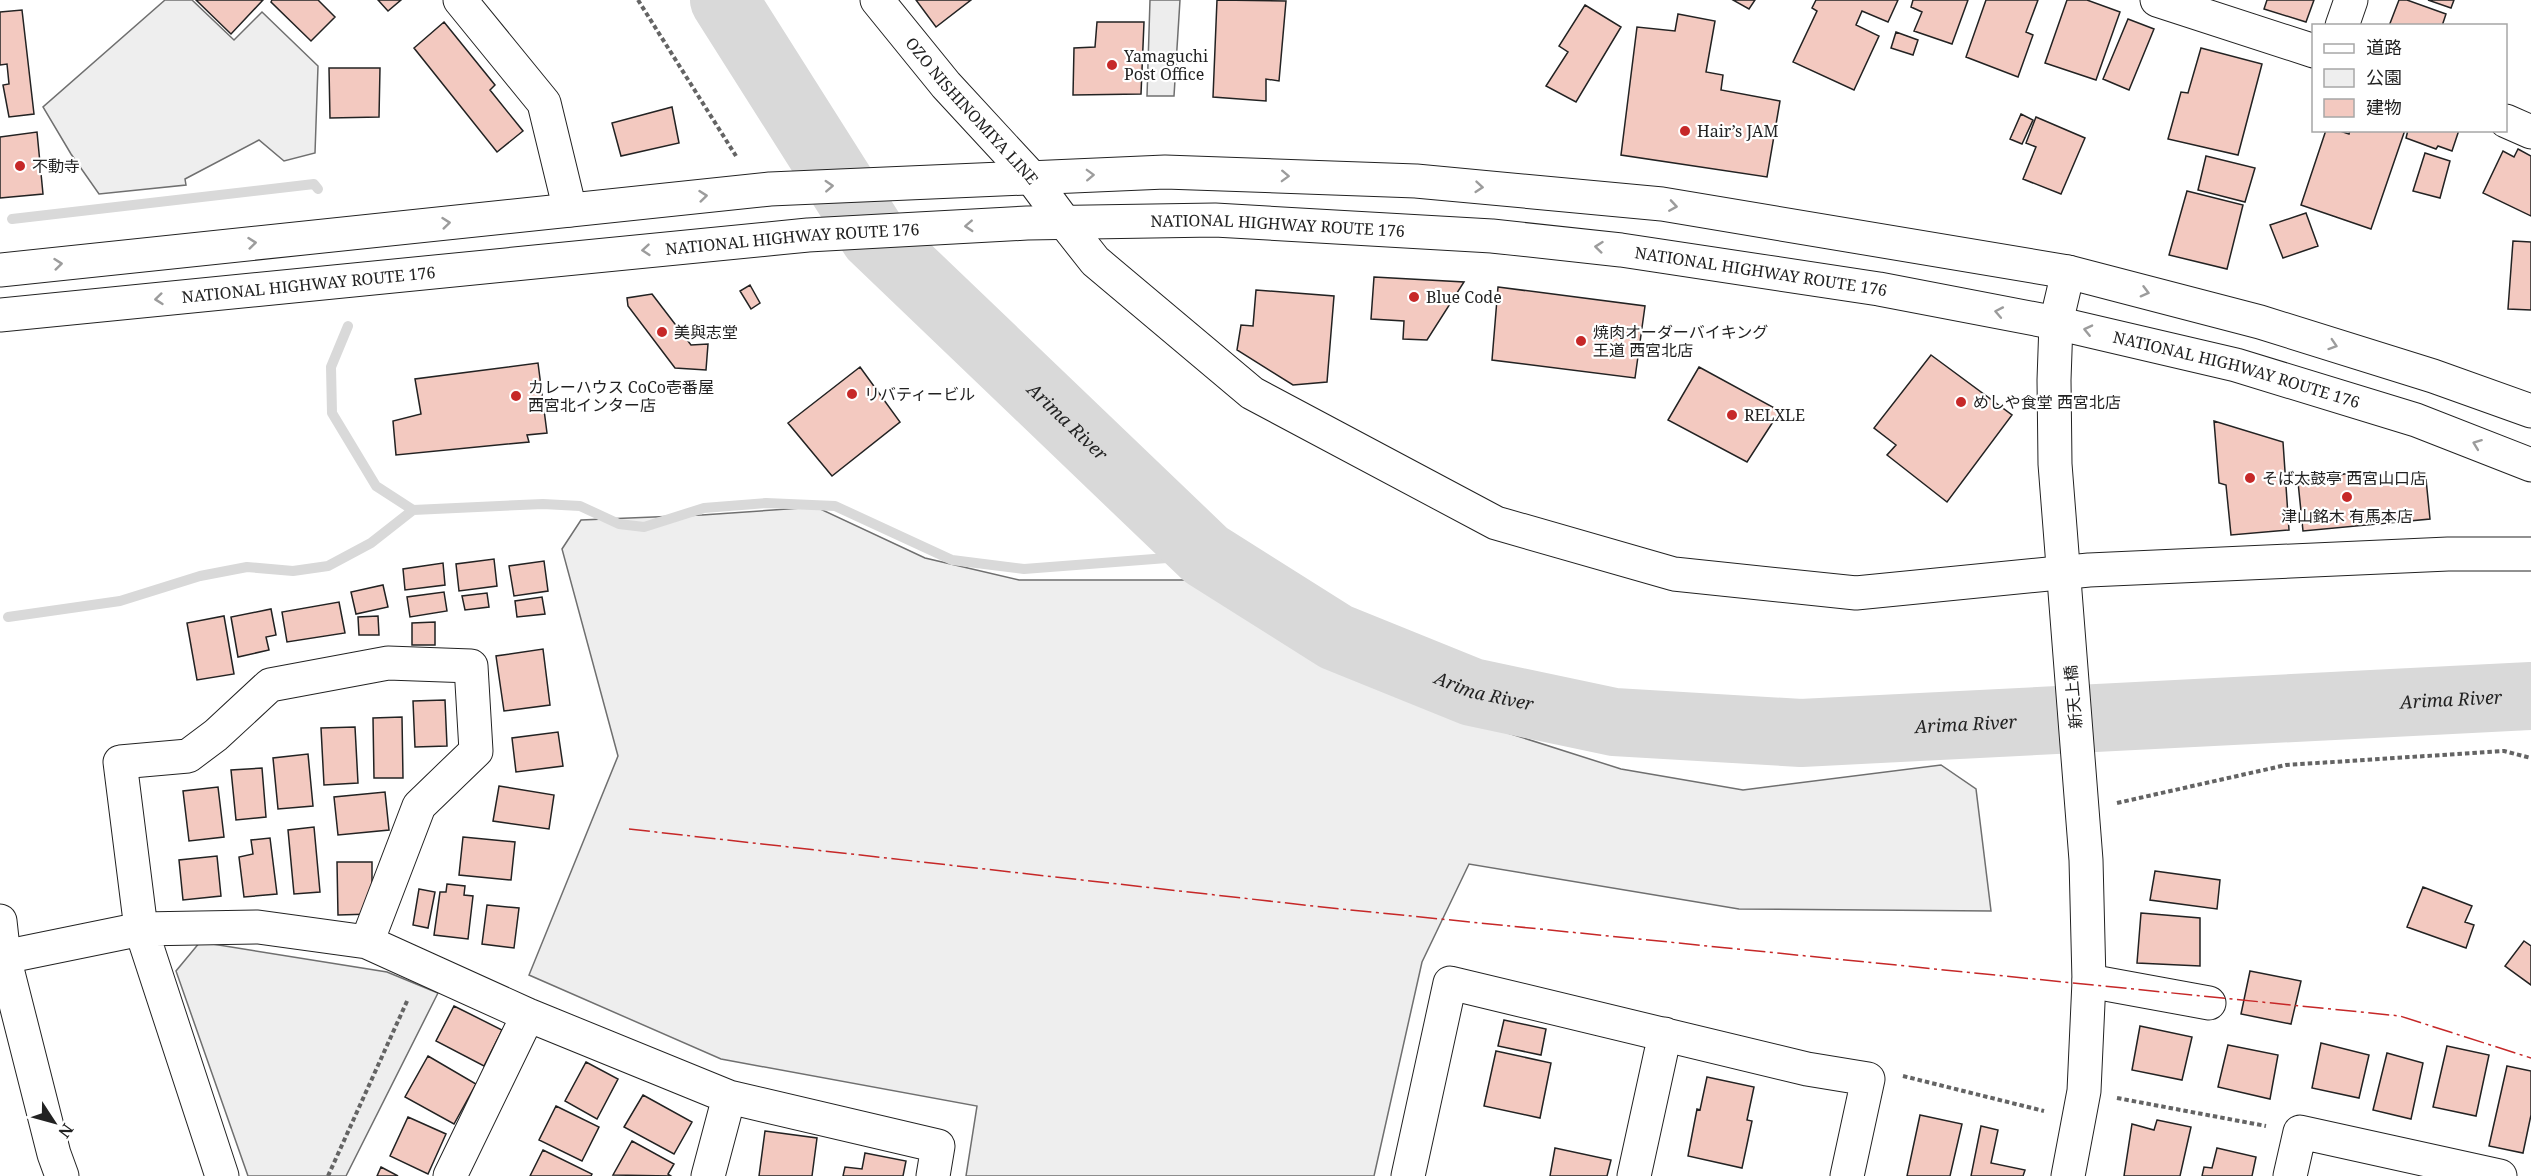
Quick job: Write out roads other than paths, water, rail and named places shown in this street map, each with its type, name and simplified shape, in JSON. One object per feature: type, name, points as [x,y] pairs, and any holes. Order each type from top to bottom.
[{"type":"main road","points":[[460,0],[544,103],[570,210]]},
{"type":"main road","name":"OZO NISHINOMIYA LINE","points":[[877,0],[946,85],[1031,177],[1095,261],[1252,393],[1496,524],[1674,574],[1856,593],[2063,583],[2436,554],[2531,554]]},
{"type":"main road","points":[[2157,0],[2312,51]]},
{"type":"main road","points":[[2343,24],[2351,0]]},
{"type":"main road","points":[[2507,122],[2531,132]]},
{"type":"main road","points":[[0,270],[770,189],[1166,171],[1428,182],[1662,204],[2068,272],[2260,322],[2433,376],[2531,411]]},
{"type":"main road","name":"NATIONAL HIGHWAY ROUTE 176","points":[[0,315],[808,235],[1027,223],[1215,220],[1492,236],[1621,249],[1879,289],[2056,323],[2236,365],[2416,420],[2531,465]]},
{"type":"main road","name":"新天上橋","points":[[2068,272],[2056,323],[2055,464],[2086,860],[2090,981],[2084,1091],[2068,1176]]},
{"type":"main road","points":[[222,1176],[141,929],[120,762],[188,756],[216,735],[270,685],[388,663],[471,666],[476,751],[419,806],[367,942]]},
{"type":"main road","points":[[0,921],[2,957],[54,1154],[62,1176]]},
{"type":"main road","points":[[2,957],[141,929],[258,927],[367,942],[528,1015],[729,1097],[938,1146],[933,1176]]},
{"type":"main road","points":[[2090,981],[2209,1002]]},
{"type":"main road","points":[[1408,1176],[1450,983],[1807,1069],[1869,1079],[1847,1176]]},
{"type":"main road","points":[[450,1176],[528,1015]]},
{"type":"main road","points":[[1634,1176],[1665,1034]]},
{"type":"main road","points":[[708,1176],[729,1097]]},
{"type":"main road","points":[[2290,1176],[2300,1132],[2499,1176]]},
{"type":"waterway","name":"Arima River","points":[[724,0],[874,237],[1206,555],[1336,637],[1472,692],[1614,722],[1801,733],[2531,696]]},
{"type":"waterway","points":[[12,219],[314,184],[318,189]]},
{"type":"waterway","points":[[348,326],[331,367],[332,413],[376,486],[413,510],[543,504],[580,506],[619,524],[644,527],[704,508],[766,503],[835,506],[952,560],[1024,569],[1206,555]]},
{"type":"waterway","points":[[8,617],[120,601],[200,576],[247,567],[293,571],[328,566],[371,543],[413,510]]},
{"type":"place","name":"Yamaguchi Post Office","points":[[1112,65]]},
{"type":"place","name":"Hair’s JAM","points":[[1685,131]]},
{"type":"place","name":"不動寺","points":[[20,166]]},
{"type":"place","name":"Blue Code","points":[[1414,297]]},
{"type":"place","name":"美與志堂","points":[[662,332]]},
{"type":"place","name":"焼肉オーダーバイキング 王道 西宮北店","points":[[1581,341]]},
{"type":"place","name":"リバティービル","points":[[852,394]]},
{"type":"place","name":"カレーハウス CoCo壱番屋 西宮北インター店","points":[[516,396]]},
{"type":"place","name":"めしや食堂 西宮北店","points":[[1961,402]]},
{"type":"place","name":"RELXLE","points":[[1732,415]]},
{"type":"place","name":"そば太鼓亭 西宮山口店","points":[[2250,478]]},
{"type":"place","name":"津山銘木 有馬本店","points":[[2347,497]]}]
